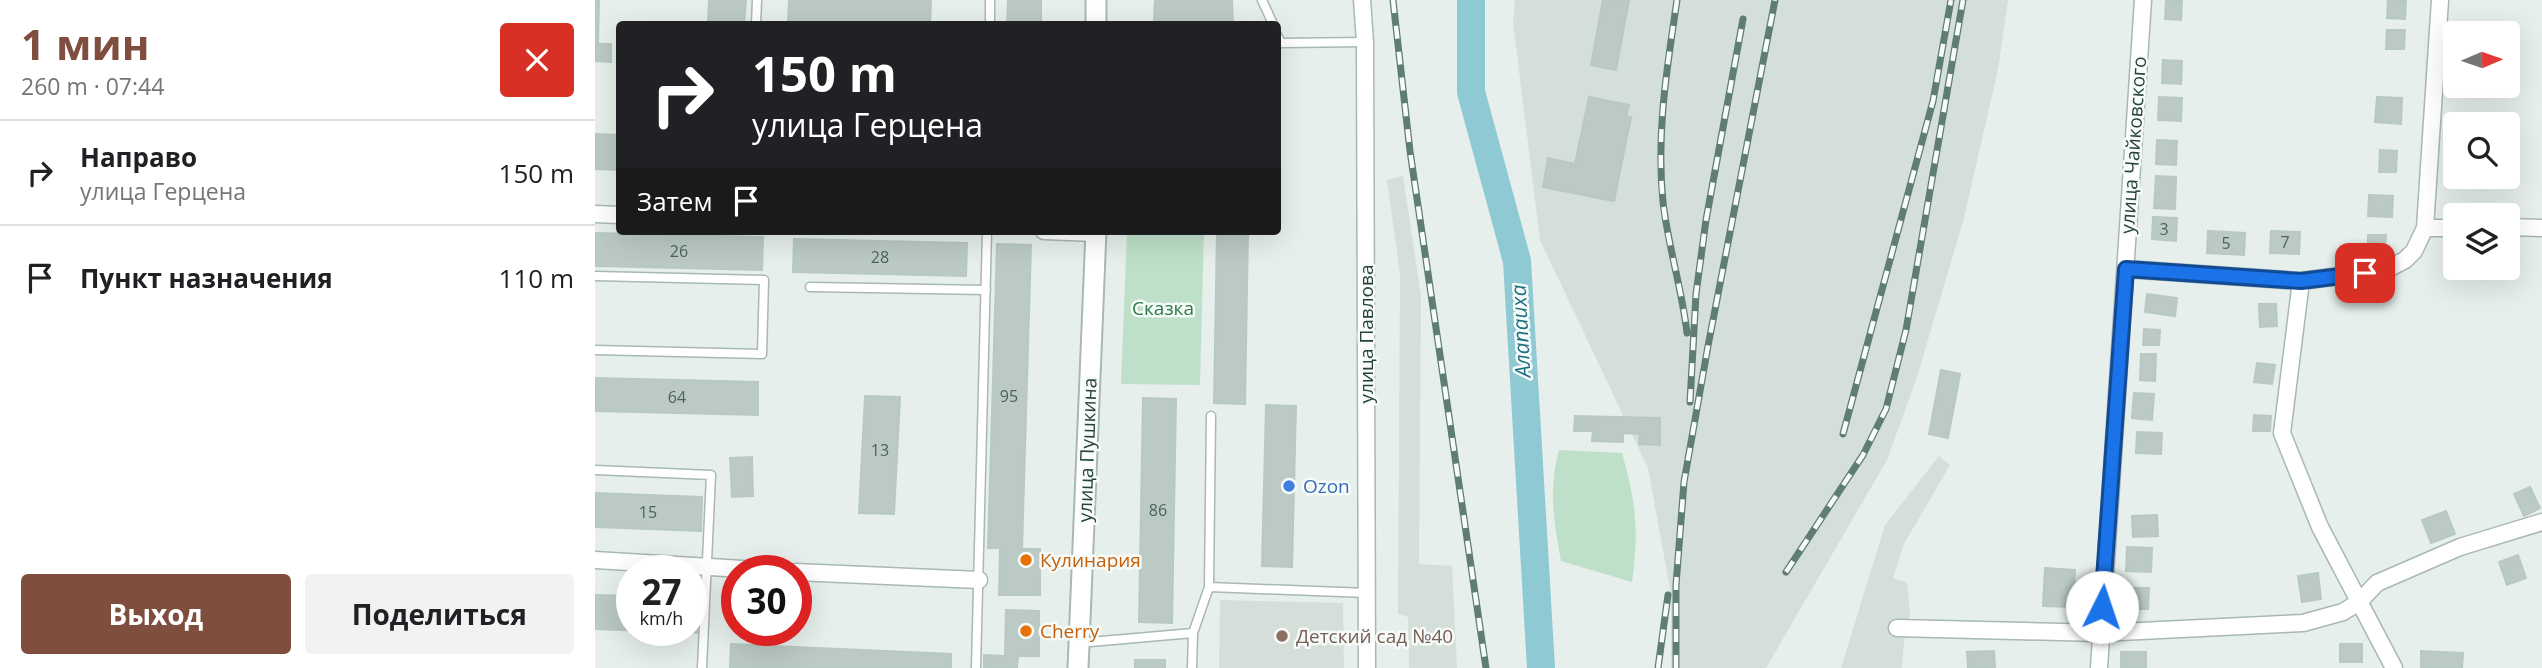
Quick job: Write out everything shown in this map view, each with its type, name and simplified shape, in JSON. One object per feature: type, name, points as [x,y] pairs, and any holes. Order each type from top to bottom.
[{"type":"street","points":[[1096,0],[1096,21]]},
{"type":"street","name":"улица Павлова","points":[[1361,0],[1364,42],[1367,668]]},
{"type":"street","name":"улица Чайковского","points":[[2099,668],[2143,0]]},
{"type":"street","points":[[2126,269],[2301,281],[2386,270],[2406,260],[2414,251],[2425,228],[2439,0]]},
{"type":"street","points":[[595,214],[616,215]]},
{"type":"street","points":[[2520,227],[2542,228]]},
{"type":"street","points":[[2425,228],[2443,228]]},
{"type":"street","name":"улица Пушкина","points":[[1078,668],[1096,235]]},
{"type":"street","points":[[2301,281],[2282,433],[2320,527],[2394,668]]},
{"type":"street","points":[[1897,628],[2100,633],[2303,623],[2343,612],[2359,602],[2377,583],[2460,547],[2542,522]]},
{"type":"street","points":[[595,561],[721,569]]},
{"type":"street","points":[[812,573],[979,580]]},
{"type":"lane","points":[[756,21],[757,0]]},
{"type":"lane","points":[[990,0],[990,21]]},
{"type":"lane","points":[[1262,0],[1272,21]]},
{"type":"lane","points":[[1281,43],[1364,42]]},
{"type":"lane","points":[[976,668],[988,235]]},
{"type":"lane","points":[[595,276],[764,281],[762,354],[595,350]]},
{"type":"lane","points":[[810,287],[986,290]]},
{"type":"lane","points":[[1192,668],[1193,633],[1209,587],[1211,416]]},
{"type":"lane","points":[[595,470],[711,475],[702,668]]},
{"type":"lane","points":[[1209,587],[1367,593]]},
{"type":"lane","points":[[1079,643],[1193,633]]},
{"type":"shaded area","points":[[1515,0],[2008,0],[1998,69],[1964,218],[1917,377],[1887,460],[1766,668],[1671,668],[1671,594],[1648,468],[1540,240],[1513,22]]},
{"type":"shaded area","points":[[1403,176],[1421,296],[1419,564],[1452,566],[1457,668],[1409,668],[1408,617],[1398,614],[1400,274],[1387,180]]},
{"type":"shaded area","points":[[1939,456],[1950,465],[1904,544],[1893,578],[1907,583],[1910,614],[1902,668],[1841,668],[1885,525]]},
{"type":"shaded area","name":"Детский сад №40","points":[[1220,600],[1343,603],[1344,668],[1219,668]]},
{"type":"green space","name":"Сказка","points":[[1127,235],[1204,235],[1200,385],[1121,384]]},
{"type":"green space","points":[[1559,450],[1622,453],[1635,517],[1632,582],[1561,561],[1554,519],[1553,492]]},
{"type":"building","points":[[595,0],[599,0],[598,44],[611,44],[611,62],[595,61]]},
{"type":"building","points":[[709,0],[746,0],[744,21],[708,21]]},
{"type":"building","points":[[789,0],[931,0],[930,21],[788,21]]},
{"type":"building","points":[[1008,0],[1041,0],[1041,21],[1007,21]]},
{"type":"building","points":[[1155,0],[1232,1],[1233,21],[1154,21]]},
{"type":"building","points":[[1603,0],[1629,0],[1616,70],[1591,65]]},
{"type":"building","points":[[2166,0],[2182,0],[2181,20],[2165,19]]},
{"type":"building","points":[[2388,0],[2406,0],[2405,19],[2387,18]]},
{"type":"building","points":[[2387,30],[2405,30],[2404,49],[2386,49]]},
{"type":"building","points":[[2163,60],[2182,61],[2181,84],[2162,83]]},
{"type":"building","points":[[1589,97],[1629,105],[1626,116],[1631,117],[1614,201],[1543,187],[1548,158],[1575,164]]},
{"type":"building","points":[[2159,97],[2182,98],[2181,121],[2158,120]]},
{"type":"building","points":[[2377,97],[2402,98],[2401,124],[2375,122]]},
{"type":"building","points":[[595,134],[616,135],[616,170],[595,169]]},
{"type":"building","points":[[2157,140],[2177,141],[2176,165],[2156,164]]},
{"type":"building","points":[[2380,150],[2397,151],[2396,172],[2379,172]]},
{"type":"building","points":[[2156,176],[2176,177],[2175,209],[2154,208]]},
{"type":"building","points":[[2369,195],[2393,196],[2392,217],[2368,216]]},
{"type":"building","points":[[2153,217],[2177,218],[2176,241],[2152,239]]},
{"type":"building","points":[[2208,231],[2245,233],[2244,255],[2207,253]]},
{"type":"building","points":[[2271,231],[2300,232],[2299,254],[2270,253]]},
{"type":"building","points":[[595,233],[763,237],[762,270],[595,266]]},
{"type":"building","points":[[1217,235],[1248,235],[1245,404],[1214,403]]},
{"type":"building","points":[[2368,235],[2386,235],[2385,249],[2368,248]]},
{"type":"building","points":[[794,239],[967,243],[966,276],[793,272]]},
{"type":"building","points":[[997,244],[1031,245],[1022,549],[1040,549],[1040,595],[999,595],[1000,548],[988,548]]},
{"type":"building","points":[[2147,294],[2177,298],[2175,316],[2145,312]]},
{"type":"building","points":[[2259,304],[2276,304],[2277,326],[2260,327]]},
{"type":"building","points":[[2144,329],[2160,330],[2159,345],[2143,345]]},
{"type":"building","points":[[2141,354],[2156,354],[2155,381],[2140,380]]},
{"type":"building","points":[[2257,363],[2275,365],[2272,384],[2254,382]]},
{"type":"building","points":[[1941,370],[1960,374],[1948,438],[1929,434]]},
{"type":"building","points":[[595,378],[758,382],[758,415],[595,411]]},
{"type":"building","points":[[2134,393],[2154,394],[2152,420],[2132,418]]},
{"type":"building","points":[[865,396],[900,397],[894,514],[859,513]]},
{"type":"building","points":[[1143,398],[1176,399],[1172,623],[1139,622]]},
{"type":"building","points":[[1266,405],[1296,406],[1292,567],[1262,566]]},
{"type":"building","points":[[2254,415],[2271,416],[2270,431],[2253,431]]},
{"type":"building","points":[[1575,416],[1660,418],[1660,445],[1639,444],[1640,434],[1623,433],[1623,442],[1592,441],[1593,431],[1574,431]]},
{"type":"building","points":[[2137,432],[2162,433],[2161,454],[2136,453]]},
{"type":"building","points":[[752,457],[753,496],[732,497],[730,458]]},
{"type":"building","points":[[2530,487],[2540,508],[2524,516],[2514,494]]},
{"type":"building","points":[[595,493],[702,497],[701,531],[595,527]]},
{"type":"building","points":[[2446,511],[2455,534],[2431,543],[2422,520]]},
{"type":"building","points":[[2157,515],[2158,536],[2133,537],[2132,516]]},
{"type":"building","points":[[2127,547],[2152,548],[2151,572],[2126,571]]},
{"type":"building","points":[[2518,555],[2526,578],[2507,585],[2499,562]]},
{"type":"building","points":[[2045,568],[2075,570],[2073,607],[2043,606]]},
{"type":"building","points":[[2318,573],[2321,599],[2302,602],[2298,576]]},
{"type":"building","points":[[2124,588],[2149,588],[2148,609],[2123,609]]},
{"type":"building","points":[[595,595],[616,596],[616,630],[595,629]]},
{"type":"building","points":[[1006,610],[1039,611],[1039,656],[1018,656],[1017,668],[984,668],[984,655],[1005,656]]},
{"type":"building","points":[[2340,644],[2362,644],[2362,662],[2340,662]]},
{"type":"building","points":[[731,646],[951,654],[951,668],[730,668]]},
{"type":"building","points":[[1994,651],[1995,668],[1968,668],[1967,652]]},
{"type":"building","points":[[2421,651],[2463,653],[2462,668],[2421,668]]},
{"type":"building","points":[[2121,652],[2146,652],[2146,668],[2121,668]]},
{"type":"building","points":[[1135,660],[1165,660],[1165,668],[1135,668]]},
{"type":"waterway","name":"Алапаиха","points":[[1471,0],[1471,92],[1517,261],[1541,668]]},
{"type":"railway","points":[[1393,0],[1410,151],[1486,668]]},
{"type":"railway","points":[[1677,0],[1664,101],[1661,176],[1665,218],[1687,333]]},
{"type":"railway","points":[[1676,668],[1676,585],[1684,482],[1775,0]]},
{"type":"railway","points":[[1843,434],[1933,101],[1951,0]]},
{"type":"railway","points":[[1786,572],[1863,455],[1886,409],[1906,330],[1963,0]]},
{"type":"railway","points":[[1690,402],[1696,294],[1706,220],[1743,19]]},
{"type":"railway","points":[[1658,668],[1668,595]]},
{"type":"place","name":"Ozon","points":[[1289,486]]},
{"type":"place","name":"Кулинария","points":[[1026,560]]},
{"type":"place","name":"Cherry","points":[[1026,631]]},
{"type":"place","name":"Детский сад №40","points":[[1282,636]]},
{"type":"route","points":[[2102,607],[2126,269],[2301,281],[2365,273]]}]
